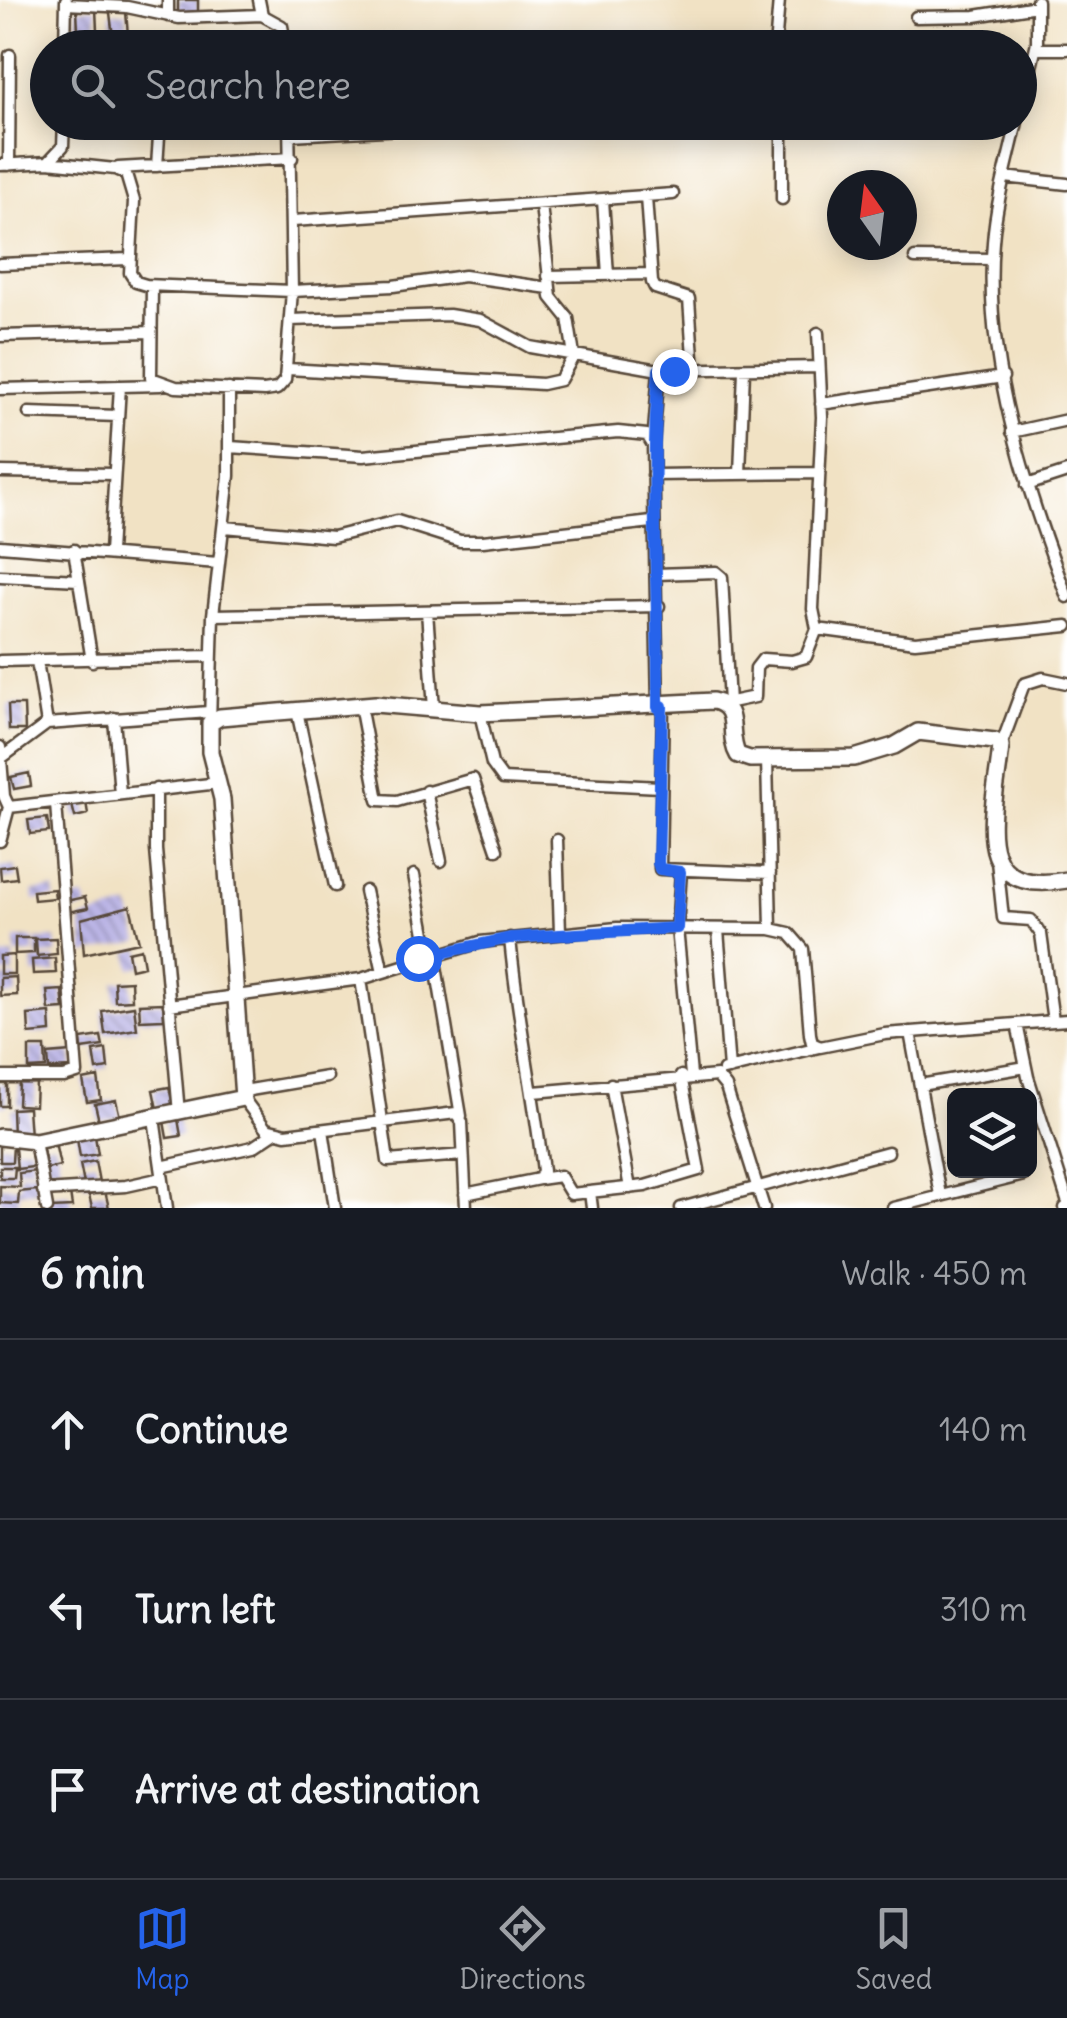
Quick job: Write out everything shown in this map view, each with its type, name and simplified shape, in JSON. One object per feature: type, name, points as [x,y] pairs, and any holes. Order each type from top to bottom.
[{"type":"street","points":[[168,0],[168,16]]},
{"type":"street","points":[[259,0],[262,15]]},
{"type":"street","points":[[777,30],[779,0]]},
{"type":"street","points":[[65,30],[66,2],[127,7],[168,16],[262,15],[283,30]]},
{"type":"street","points":[[916,17],[975,16],[1037,3],[1036,30]]},
{"type":"street","points":[[1037,49],[1067,49]]},
{"type":"street","points":[[10,55],[4,165],[48,162],[115,169],[292,158]]},
{"type":"street","points":[[48,162],[62,140]]},
{"type":"street","points":[[157,166],[159,140]]},
{"type":"street","points":[[0,388],[162,385],[277,389],[288,368],[292,292],[291,140]]},
{"type":"street","points":[[782,140],[782,199]]},
{"type":"street","points":[[1013,140],[992,259],[1003,378],[1026,485],[1067,598]]},
{"type":"street","points":[[115,169],[126,174],[134,201],[128,259],[136,282],[152,286],[292,292],[393,286],[464,276],[549,282],[651,274]]},
{"type":"street","points":[[1005,177],[1067,184]]},
{"type":"street","points":[[292,221],[673,194]]},
{"type":"street","points":[[646,197],[651,274],[655,288],[689,299],[694,372]]},
{"type":"street","points":[[603,200],[608,275]]},
{"type":"street","points":[[288,368],[542,384],[566,375],[574,354],[568,318],[554,303],[549,282],[541,205]]},
{"type":"street","points":[[917,258],[992,259]]},
{"type":"street","points":[[0,264],[128,259]]},
{"type":"street","points":[[152,286],[148,368],[151,378],[162,385]]},
{"type":"street","points":[[290,320],[466,317],[530,347],[659,370],[820,368]]},
{"type":"street","points":[[0,336],[150,332]]},
{"type":"street","points":[[0,841],[9,808],[4,796],[2,752],[46,724],[408,704],[480,713],[660,707],[727,703],[755,697],[756,668],[763,659],[792,661],[806,657],[817,629],[812,609],[821,404],[818,333]]},
{"type":"street","points":[[659,370],[652,445],[652,522],[659,606],[658,863],[660,869],[680,872],[770,873]]},
{"type":"street","points":[[740,474],[744,370]]},
{"type":"street","points":[[821,404],[1003,378]]},
{"type":"street","points":[[110,552],[120,386]]},
{"type":"street","points":[[229,389],[225,527],[210,656],[210,752],[220,783],[233,1000],[244,1095],[260,1124],[274,1133]]},
{"type":"street","points":[[29,413],[118,416]]},
{"type":"street","points":[[1012,432],[1067,420]]},
{"type":"street","points":[[230,447],[362,456],[636,432],[647,435],[652,445]]},
{"type":"street","points":[[0,472],[113,474]]},
{"type":"street","points":[[1026,485],[1067,472]]},
{"type":"street","points":[[653,474],[816,473]]},
{"type":"street","points":[[225,527],[333,537],[397,521],[460,541],[483,541],[652,522]]},
{"type":"street","points":[[0,546],[218,563]]},
{"type":"street","points":[[74,550],[92,661]]},
{"type":"street","points":[[656,574],[716,572],[722,577],[727,703],[733,746],[738,755],[767,759],[854,758],[918,732],[994,741],[1002,746]]},
{"type":"street","points":[[0,576],[79,580]]},
{"type":"street","points":[[214,615],[659,606]]},
{"type":"street","points":[[427,611],[434,709]]},
{"type":"street","points":[[817,629],[915,642],[1067,626]]},
{"type":"street","points":[[0,661],[210,656]]},
{"type":"street","points":[[37,661],[46,724]]},
{"type":"street","points":[[1053,1022],[1041,934],[1031,920],[1003,918],[992,814],[1002,746],[1024,684],[1043,678],[1067,682]]},
{"type":"street","points":[[360,706],[374,795],[386,803],[466,778],[492,764]]},
{"type":"street","points":[[298,711],[335,886]]},
{"type":"street","points":[[480,713],[496,774],[512,782],[660,786]]},
{"type":"street","points":[[114,718],[120,794]]},
{"type":"street","points":[[767,759],[771,930]]},
{"type":"street","points":[[466,778],[478,785],[497,850]]},
{"type":"street","points":[[9,808],[220,783]]},
{"type":"street","points":[[156,789],[156,850],[179,1112]]},
{"type":"street","points":[[426,791],[441,861]]},
{"type":"street","points":[[0,1077],[64,1077],[77,1073],[56,804]]},
{"type":"street","points":[[557,840],[560,934]]},
{"type":"street","points":[[997,860],[1006,874],[1024,882],[1067,880]]},
{"type":"street","points":[[465,1194],[557,1175],[568,1193],[630,1188],[699,1170],[686,1076],[677,928],[680,872]]},
{"type":"street","points":[[414,875],[460,1116],[466,1208]]},
{"type":"street","points":[[365,891],[383,972]]},
{"type":"street","points":[[170,1005],[233,1000],[361,979],[431,954],[510,938],[677,928],[771,930],[789,933],[802,950],[810,1034],[812,1043],[820,1047]]},
{"type":"street","points":[[718,930],[729,1069]]},
{"type":"street","points":[[510,938],[520,1038],[534,1092],[543,1171],[540,1179]]},
{"type":"street","points":[[361,979],[388,1161],[464,1155]]},
{"type":"street","points":[[534,1092],[710,1073],[820,1047],[910,1032],[1067,1020]]},
{"type":"street","points":[[1017,1024],[1066,1205]]},
{"type":"street","points":[[910,1032],[940,1195]]},
{"type":"street","points":[[920,1085],[1026,1067]]},
{"type":"street","points":[[710,1073],[723,1081],[764,1208]]},
{"type":"street","points":[[0,1137],[35,1141],[154,1118],[327,1077]]},
{"type":"street","points":[[611,1084],[630,1188]]},
{"type":"street","points":[[43,1191],[85,1191],[162,1172],[253,1147],[274,1133],[460,1116]]},
{"type":"street","points":[[154,1118],[166,1208]]},
{"type":"street","points":[[324,1130],[335,1208]]},
{"type":"street","points":[[35,1141],[47,1208]]},
{"type":"street","points":[[681,1208],[888,1152]]},
{"type":"street","points":[[893,1208],[1015,1178]]},
{"type":"street","points":[[590,1192],[592,1208]]},
{"type":"building","points":[[178,0],[198,0],[198,14],[178,15]]},
{"type":"building","points":[[96,8],[97,30],[78,30],[77,9]]},
{"type":"building","points":[[126,12],[128,30],[112,30],[110,13]]},
{"type":"building","points":[[8,705],[24,705],[25,730],[9,730]]},
{"type":"building","points":[[29,773],[31,786],[14,789],[11,777]]},
{"type":"building","points":[[86,802],[88,814],[75,817],[72,805]]},
{"type":"building","points":[[47,818],[49,832],[30,834],[28,820]]},
{"type":"building","points":[[15,865],[17,878],[1,880],[0,867]]},
{"type":"building","points":[[54,889],[55,898],[34,900],[33,891]]},
{"type":"building","points":[[85,897],[88,908],[68,912],[66,901]]},
{"type":"building","points":[[130,906],[139,942],[84,954],[81,919]]},
{"type":"building","points":[[15,938],[34,938],[34,953],[15,954]]},
{"type":"building","points":[[56,938],[57,954],[37,956],[36,939]]},
{"type":"building","points":[[141,949],[144,966],[131,969],[128,952]]},
{"type":"building","points":[[14,955],[14,974],[0,974],[0,956]]},
{"type":"building","points":[[55,958],[56,973],[33,974],[32,960]]},
{"type":"building","points":[[16,977],[17,995],[0,996],[0,978]]},
{"type":"building","points":[[131,981],[132,1000],[115,1001],[114,982]]},
{"type":"building","points":[[62,990],[64,1009],[49,1010],[47,991]]},
{"type":"building","points":[[163,1003],[164,1019],[140,1020],[139,1004]]},
{"type":"building","points":[[134,1006],[137,1029],[105,1034],[102,1011]]},
{"type":"building","points":[[50,1013],[51,1032],[29,1034],[28,1015]]},
{"type":"building","points":[[101,1036],[103,1046],[82,1049],[81,1039]]},
{"type":"building","points":[[29,1047],[45,1047],[46,1068],[29,1069]]},
{"type":"building","points":[[106,1049],[108,1068],[97,1070],[94,1051]]},
{"type":"building","points":[[71,1052],[72,1068],[49,1069],[48,1054]]},
{"type":"building","points":[[98,1077],[101,1100],[87,1102],[83,1080]]},
{"type":"building","points":[[19,1083],[36,1083],[35,1106],[18,1105]]},
{"type":"building","points":[[0,1084],[7,1084],[7,1106],[0,1106]]},
{"type":"building","points":[[169,1087],[173,1106],[157,1109],[153,1090]]},
{"type":"building","points":[[116,1100],[120,1117],[99,1121],[95,1104]]},
{"type":"building","points":[[28,1108],[30,1136],[13,1137],[12,1109]]},
{"type":"building","points":[[178,1119],[181,1136],[167,1138],[164,1121]]},
{"type":"building","points":[[94,1130],[98,1154],[80,1157],[76,1133]]},
{"type":"building","points":[[55,1143],[60,1166],[47,1169],[42,1145]]},
{"type":"building","points":[[0,1144],[13,1145],[12,1162],[0,1162]]},
{"type":"building","points":[[30,1146],[33,1167],[17,1169],[15,1148]]},
{"type":"building","points":[[95,1161],[99,1182],[84,1184],[80,1164]]},
{"type":"building","points":[[0,1167],[15,1167],[14,1178],[0,1178]]},
{"type":"building","points":[[37,1171],[38,1190],[19,1192],[18,1204],[0,1203],[0,1186],[20,1187],[19,1173]]},
{"type":"building","points":[[105,1191],[109,1208],[92,1208],[89,1195]]},
{"type":"building","points":[[70,1193],[72,1207],[51,1208],[49,1196]]},
{"type":"route","points":[[418,958],[510,938],[617,928],[677,928],[680,872],[660,869],[658,863],[662,706],[658,707],[659,606],[652,522],[652,445],[659,370],[674,371]]}]
